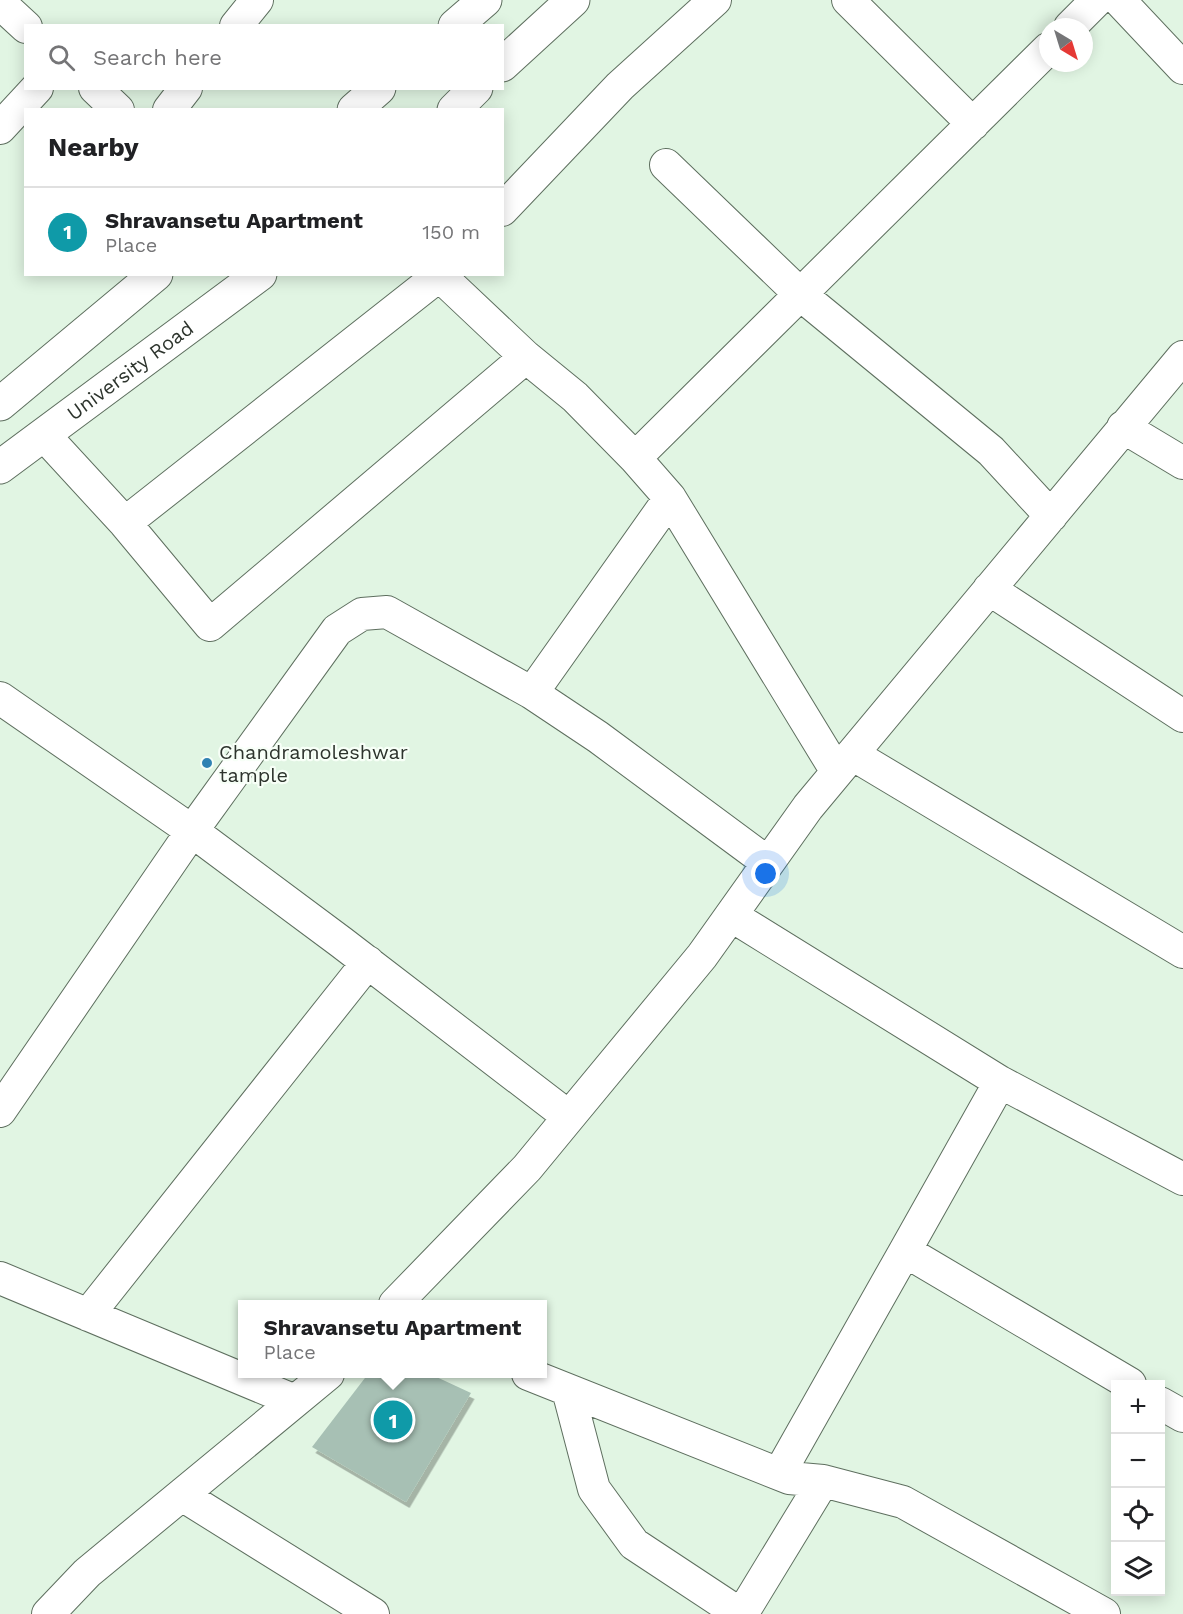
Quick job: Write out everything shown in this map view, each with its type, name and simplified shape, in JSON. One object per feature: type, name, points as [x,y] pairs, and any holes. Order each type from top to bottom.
[{"type":"street","points":[[238,24],[257,0]]},
{"type":"street","points":[[457,24],[485,0]]},
{"type":"street","points":[[504,63],[573,0]]},
{"type":"street","points":[[504,208],[620,86],[715,0]]},
{"type":"street","points":[[848,0],[973,124]]},
{"type":"street","points":[[1079,18],[1097,0]]},
{"type":"street","points":[[1119,0],[1183,68]]},
{"type":"street","points":[[635,458],[1039,58]]},
{"type":"street","points":[[0,128],[35,90]]},
{"type":"street","points":[[97,90],[116,108]]},
{"type":"street","points":[[171,108],[184,90]]},
{"type":"street","points":[[356,108],[377,90]]},
{"type":"street","points":[[456,108],[475,90]]},
{"type":"street","points":[[666,165],[801,296],[991,451],[1051,516]]},
{"type":"street","points":[[0,404],[154,276]]},
{"type":"street","name":"University Road","points":[[0,467],[257,276]]},
{"type":"street","points":[[125,523],[438,276]]},
{"type":"street","points":[[440,276],[526,357],[575,397],[635,458],[670,498],[845,763],[1183,952]]},
{"type":"street","points":[[44,435],[125,523],[210,625],[526,357]]},
{"type":"street","points":[[400,1300],[526,1168],[569,1117],[702,956],[732,916],[767,862],[845,763],[1183,357]]},
{"type":"street","points":[[1123,427],[1183,464]]},
{"type":"street","points":[[532,693],[670,498]]},
{"type":"street","points":[[989,590],[1183,716]]},
{"type":"street","points":[[0,1111],[192,831],[337,630],[362,614],[387,612],[532,693],[598,737],[767,862]]},
{"type":"street","points":[[0,698],[192,831],[368,962],[569,1117]]},
{"type":"street","points":[[732,916],[1000,1082],[1183,1179]]},
{"type":"street","points":[[88,1315],[368,962]]},
{"type":"street","points":[[779,1474],[1000,1082]]},
{"type":"street","points":[[905,1251],[1123,1380]]},
{"type":"street","points":[[0,1278],[238,1377]]},
{"type":"street","points":[[240,1378],[295,1401]]},
{"type":"street","points":[[61,1610],[87,1573],[323,1378]]},
{"type":"street","points":[[538,1378],[789,1478],[823,1481],[903,1502],[1104,1614]]},
{"type":"street","points":[[568,1390],[594,1489],[634,1544],[741,1614],[823,1481]]},
{"type":"street","points":[[1165,1405],[1183,1416]]},
{"type":"street","points":[[182,1495],[373,1614]]},
{"type":"building","points":[[365,1378],[439,1378],[471,1393],[406,1502],[312,1447]]},
{"type":"place","name":"Chandramoleshwar tample","points":[[207,763]]},
{"type":"place","name":"Shravansetu Apartment","points":[[393,1420]]}]
